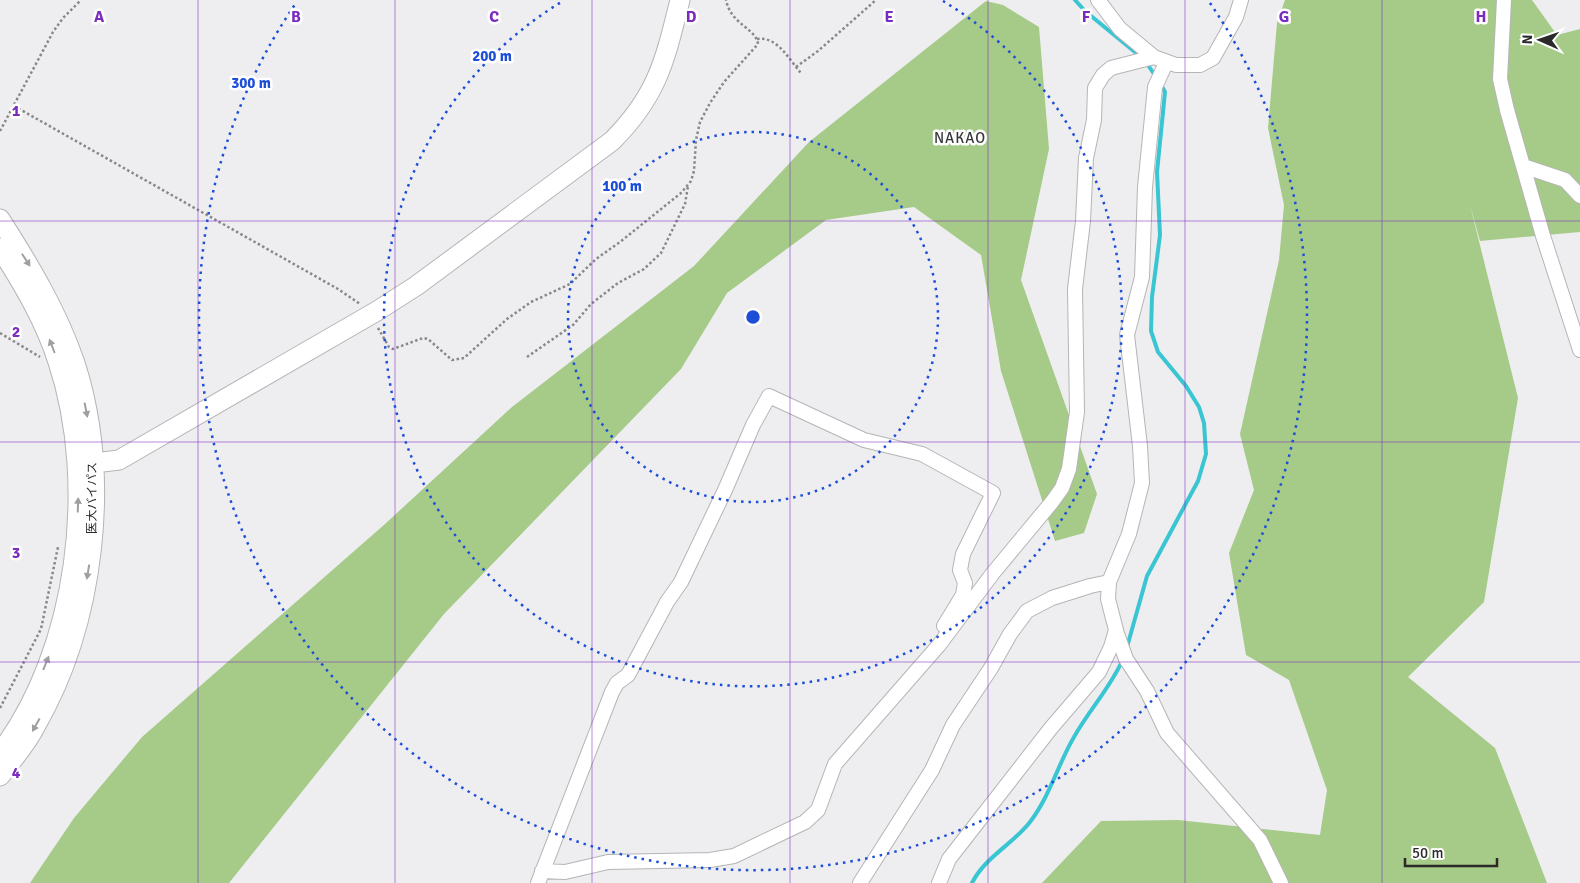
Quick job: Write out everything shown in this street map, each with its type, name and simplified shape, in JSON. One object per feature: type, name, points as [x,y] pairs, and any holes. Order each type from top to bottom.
[{"type":"main road","points":[[85,464],[119,460],[371,314],[456,257],[612,141],[649,96],[661,72],[680,0]]},
{"type":"main road","name":"医大バイパス","points":[[0,219],[45,291],[68,346],[86,406],[85,464],[76,543],[65,607],[51,653],[31,701],[1,750]]},
{"type":"main road","name":"医大バイパス","points":[[0,248],[32,302],[51,342],[85,464],[93,519],[89,566],[74,634],[44,711],[27,741],[0,776]]},
{"type":"street","points":[[1098,0],[1120,29],[1160,60]]},
{"type":"street","points":[[540,877],[608,862],[710,860],[734,856],[805,822],[818,810],[835,764],[939,645],[993,573],[1052,502],[1066,480],[1077,412],[1075,289],[1083,221],[1086,158],[1094,120],[1095,88],[1103,74],[1111,68],[1160,60],[1200,65],[1209,61],[1236,17],[1241,0]]},
{"type":"street","points":[[1504,0],[1500,79],[1523,166],[1580,350]]},
{"type":"street","points":[[1160,60],[1155,87],[1145,187],[1142,277],[1127,335],[1140,446],[1142,483],[1129,534],[1109,582],[1108,599],[1124,653],[1150,695],[1167,733],[1260,840],[1282,883]]},
{"type":"street","points":[[1523,166],[1565,180],[1580,196]]},
{"type":"street","points":[[540,877],[612,692],[617,683],[628,676],[667,602],[681,582],[725,490],[753,424],[769,396],[857,437],[922,454],[994,493],[963,554],[960,570],[965,583],[963,595],[942,631],[939,645]]},
{"type":"street","points":[[860,883],[932,770],[953,725],[991,668],[1010,634],[1027,611],[1052,598],[1109,582]]},
{"type":"street","points":[[939,883],[949,859],[980,818],[1051,728],[1099,672],[1116,630]]},
{"type":"path","points":[[0,131],[53,32],[62,18],[81,0]]},
{"type":"path","points":[[726,0],[731,14],[757,39],[770,40],[778,46],[801,73]]},
{"type":"path","points":[[796,67],[818,51],[876,0]]},
{"type":"path","points":[[527,358],[573,325],[591,304],[618,283],[644,269],[661,253],[686,204],[688,184],[694,171],[696,140],[700,122],[724,82],[755,50],[757,39]]},
{"type":"path","points":[[14,106],[338,289],[371,314],[389,347],[393,349],[423,338],[428,339],[452,360],[464,358],[514,314],[531,302],[570,284],[596,259],[620,242],[688,184]]},
{"type":"path","points":[[0,333],[41,358]]},
{"type":"path","points":[[0,708],[41,629],[59,542]]},
{"type":"green space","points":[[1285,0],[1532,0],[1557,35],[1580,29],[1580,232],[1480,241],[1470,205],[1518,398],[1484,602],[1408,677],[1495,748],[1547,883],[1042,883],[1101,821],[1178,820],[1320,835],[1327,790],[1289,680],[1246,655],[1229,553],[1254,490],[1240,434],[1279,260],[1284,205],[1268,128],[1277,23]]},
{"type":"green space","points":[[986,1],[1003,5],[1039,27],[1049,149],[1021,280],[1097,494],[1084,533],[1055,541],[1001,371],[981,255],[914,207],[826,220],[727,293],[681,369],[444,614],[229,883],[30,883],[74,818],[142,737],[385,524],[512,407],[694,266],[809,142]]},
{"type":"waterway","points":[[1075,0],[1085,11],[1141,57]]},
{"type":"waterway","points":[[1146,62],[1156,77]]},
{"type":"waterway","points":[[1127,647],[1147,576],[1198,481],[1206,454],[1204,423],[1199,407],[1186,386],[1158,352],[1151,331],[1152,297],[1160,235],[1157,172],[1165,92],[1160,83]]},
{"type":"waterway","points":[[972,883],[984,866],[1023,830],[1037,812],[1074,737],[1123,659]]},
{"type":"district","name":"NAKAO","points":[[960,138]]}]
